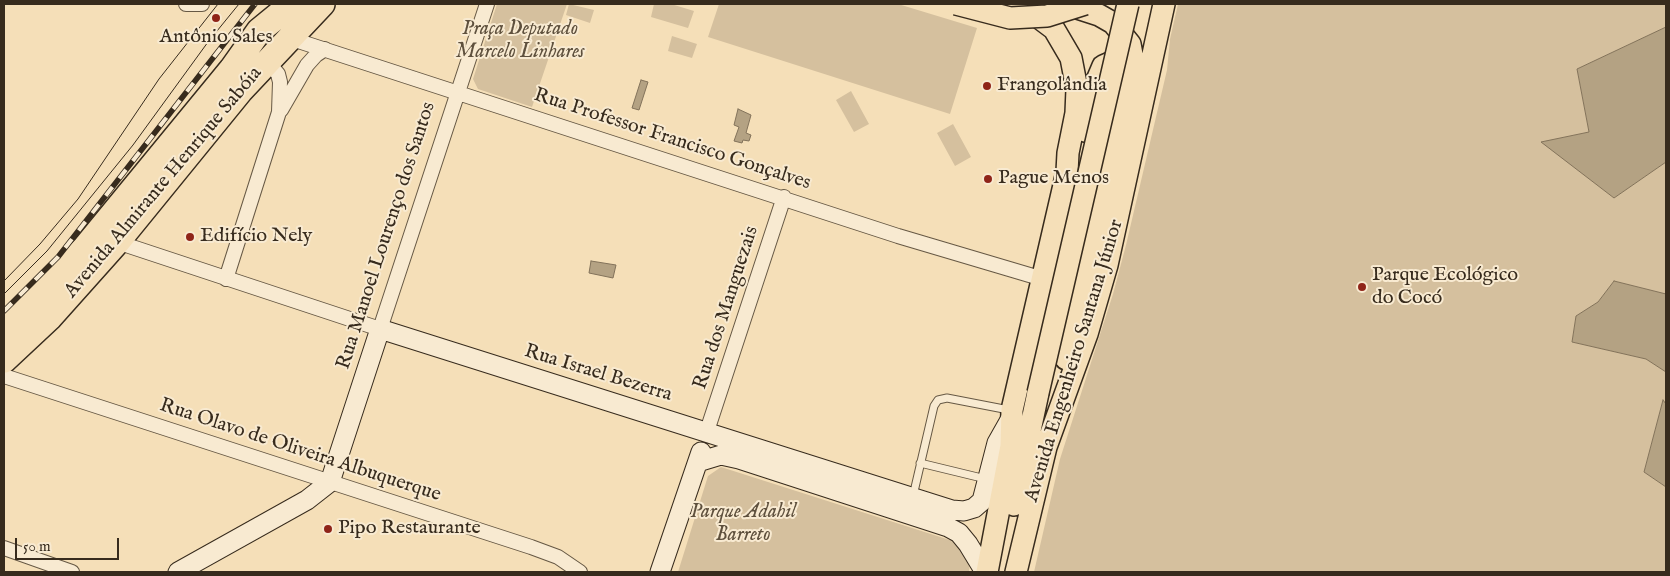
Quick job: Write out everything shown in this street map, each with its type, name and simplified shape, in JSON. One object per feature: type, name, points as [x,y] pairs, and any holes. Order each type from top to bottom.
[{"type":"highway","name":"Avenida Almirante Henrique Sabóia","points":[[4,332],[85,248],[232,69],[260,31],[288,16],[322,4]]},
{"type":"highway","name":"Avenida Almirante Henrique Sabóia","points":[[8,372],[50,317],[117,242],[240,91],[267,61],[288,16]]},
{"type":"main road","points":[[956,4],[1010,18],[1047,16],[1084,4]]},
{"type":"main road","name":"Avenida Engenheiro Santana Júnior","points":[[987,572],[996,483],[1011,446],[1011,415],[1067,172],[1068,153],[1076,113],[1077,89],[1071,58],[1066,46],[1046,22],[998,4]]},
{"type":"main road","points":[[1046,447],[1103,194],[1115,156],[1134,73],[1133,54],[1126,37],[1113,23],[1099,15],[1065,4]]},
{"type":"main road","name":"Avenida Engenheiro Santana Júnior","points":[[987,572],[1002,552],[1007,538],[1038,393],[1128,4]]},
{"type":"main road","name":"Avenida Engenheiro Santana Júnior","points":[[1016,572],[1046,447],[1087,334],[1107,265],[1164,4]]},
{"type":"main road","points":[[1067,172],[1080,156],[1099,71],[1103,66],[1112,62],[1118,65],[1122,76],[1105,155],[1103,194]]},
{"type":"street","points":[[186,4],[202,4]]},
{"type":"street","name":"Rua Manoel Lourenço dos Santos","points":[[330,482],[487,4]]},
{"type":"street","name":"Rua Professor Francisco Gonçalves","points":[[288,16],[325,49],[784,197],[898,236],[1043,279]]},
{"type":"street","points":[[226,279],[279,112],[307,65],[325,49]]},
{"type":"street","points":[[267,61],[278,74],[280,82],[279,112]]},
{"type":"street","name":"Rua dos Manguezais","points":[[708,431],[784,197]]},
{"type":"street","name":"Rua Israel Bezerra","points":[[117,242],[380,329],[708,431],[952,510],[964,511],[974,508],[996,483]]},
{"type":"street","points":[[4,390],[8,372]]},
{"type":"street","name":"Rua Olavo de Oliveira Albuquerque","points":[[8,372],[330,482],[532,547],[558,558],[580,572]]},
{"type":"street","points":[[660,572],[666,561],[708,431]]},
{"type":"street","points":[[698,462],[710,457],[731,457],[948,527],[959,533],[987,572]]},
{"type":"street","points":[[178,572],[306,500],[330,482]]},
{"type":"street","points":[[4,548],[72,572]]},
{"type":"lane","points":[[912,498],[934,406],[938,400],[947,398],[1011,415]]},
{"type":"lane","points":[[920,463],[996,483]]},
{"type":"green space","name":"Praça Deputado Marcelo Linhares","points":[[497,4],[567,4],[532,107],[478,89],[473,79]]},
{"type":"green space","points":[[569,4],[594,10],[590,23],[566,15]]},
{"type":"green space","points":[[654,4],[671,4],[694,11],[688,28],[651,17]]},
{"type":"green space","points":[[719,4],[898,4],[977,28],[950,114],[708,37]]},
{"type":"green space","name":"Parque Ecológico do Cocó","points":[[1178,4],[1666,4],[1666,27],[1577,69],[1589,132],[1542,142],[1614,198],[1666,162],[1666,294],[1614,281],[1598,302],[1576,316],[1572,342],[1646,359],[1666,372],[1666,404],[1663,400],[1644,472],[1666,487],[1666,572],[1034,572],[1060,459],[1113,294],[1126,245],[1167,70],[1170,39]]},
{"type":"green space","points":[[672,36],[697,44],[692,58],[668,51]]},
{"type":"green space","points":[[851,91],[869,124],[854,132],[836,100]]},
{"type":"green space","points":[[953,124],[971,157],[955,166],[937,133]]},
{"type":"green space","name":"Parque Adahil Barreto","points":[[721,467],[956,542],[970,563],[969,572],[678,572],[708,476]]},
{"type":"shaded area","points":[[1666,27],[1666,162],[1614,198],[1541,142],[1589,132],[1577,69]]},
{"type":"shaded area","points":[[641,80],[648,82],[639,110],[632,108]]},
{"type":"shaded area","points":[[738,109],[751,115],[746,133],[751,135],[749,141],[743,140],[742,143],[734,141],[739,127],[734,125]]},
{"type":"shaded area","points":[[591,261],[616,265],[613,278],[589,273]]},
{"type":"shaded area","points":[[1614,281],[1666,294],[1666,372],[1646,359],[1572,342],[1576,316],[1598,302]]},
{"type":"shaded area","points":[[1663,400],[1666,404],[1666,487],[1644,472]]},
{"type":"tram line","points":[[4,281],[40,244],[78,199],[159,79],[218,4]]},
{"type":"tram line","points":[[4,294],[47,251],[133,145],[208,42],[239,4]]},
{"type":"railway","points":[[4,311],[58,257],[255,4]]},
{"type":"place","name":"Antônio Sales","points":[[216,18]]},
{"type":"place","name":"Frangolândia","points":[[987,86]]},
{"type":"place","name":"Pague Menos","points":[[988,179]]},
{"type":"place","name":"Edifício Nely","points":[[190,237]]},
{"type":"place","name":"Parque Ecológico do Cocó","points":[[1362,287]]},
{"type":"place","name":"Pipo Restaurante","points":[[328,529]]}]
